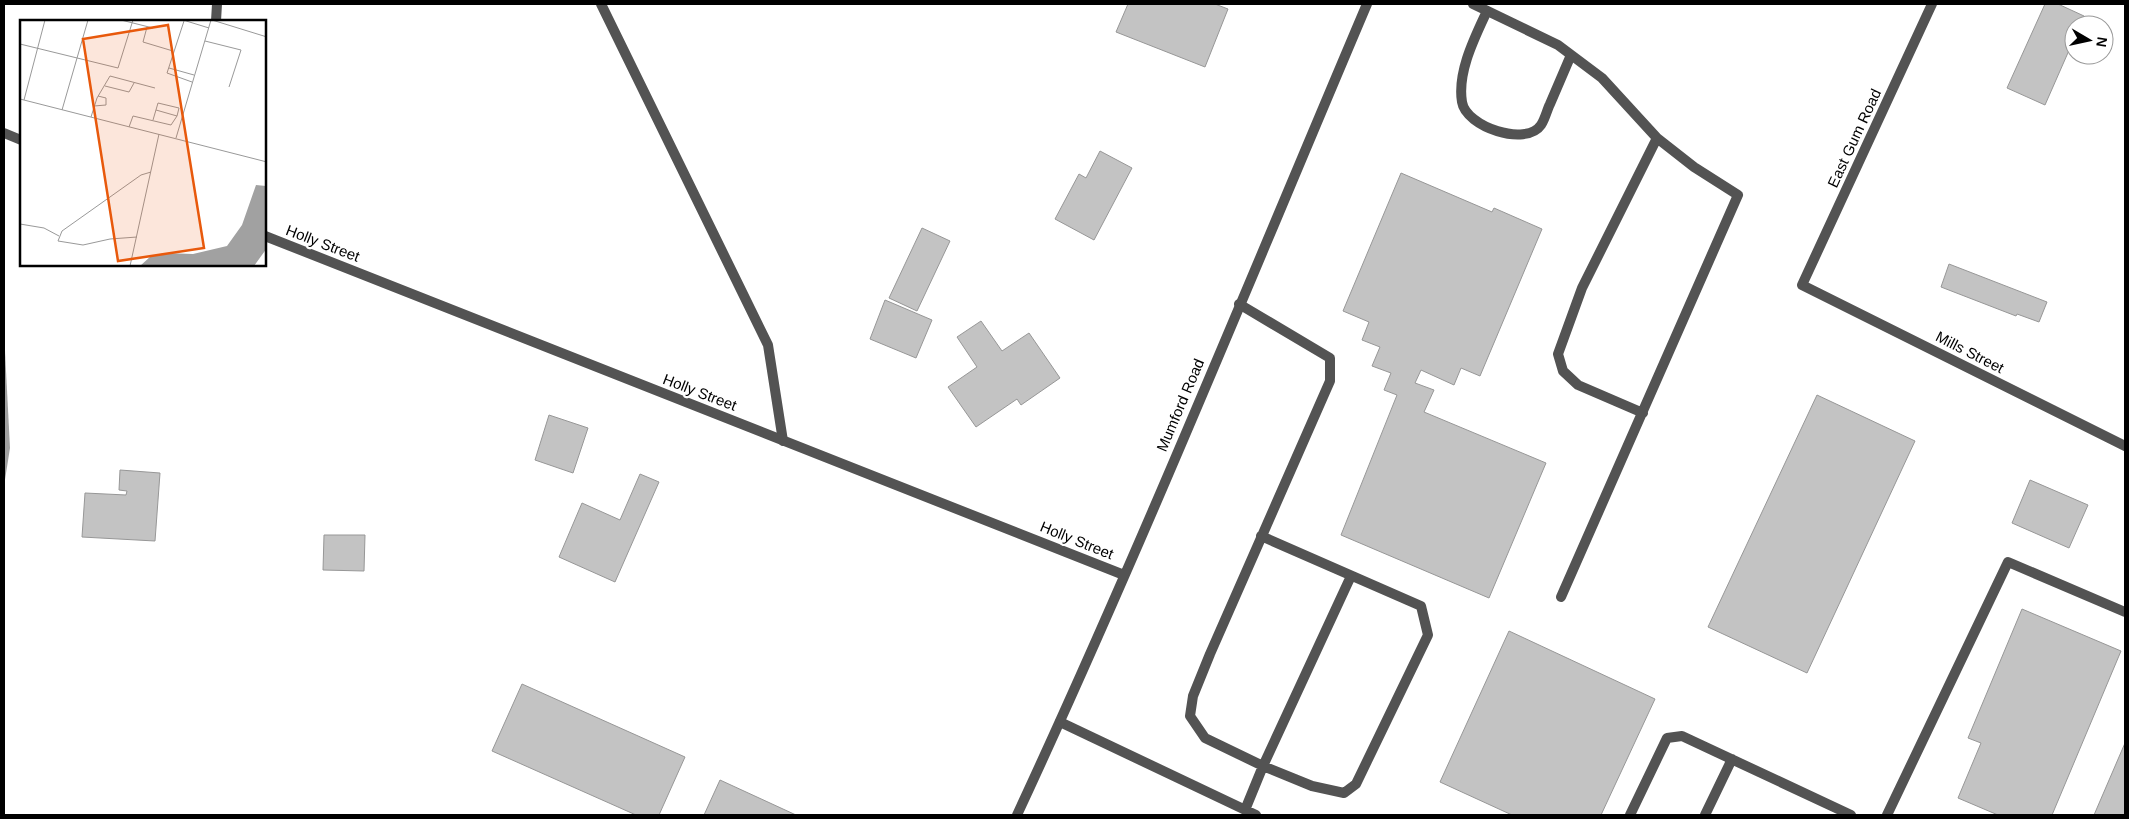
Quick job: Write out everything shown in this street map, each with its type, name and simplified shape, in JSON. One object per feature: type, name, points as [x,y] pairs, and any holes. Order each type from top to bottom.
[{"type":"street","points":[[216,20],[217,4]]},
{"type":"street","points":[[601,4],[768,345],[784,441]]},
{"type":"street","name":"Mumford Road","points":[[1017,815],[1124,575],[1367,4]]},
{"type":"street","points":[[1473,4],[1558,45],[1602,78],[1657,138],[1694,167],[1738,195],[1561,597]]},
{"type":"street","name":"East Gum Road","points":[[1802,285],[1932,4]]},
{"type":"street","points":[[1488,11],[1472,42],[1463,85],[1462,102],[1466,114],[1478,123],[1497,131],[1525,134],[1541,126],[1571,55]]},
{"type":"street","points":[[4,133],[20,140]]},
{"type":"street","points":[[1643,413],[1578,385],[1563,371],[1558,354],[1582,288],[1657,138]]},
{"type":"street","name":"Holly Street","points":[[266,236],[1124,575]]},
{"type":"street","name":"Mills Street","points":[[1802,285],[2125,446]]},
{"type":"street","points":[[1239,304],[1330,358],[1330,381],[1210,654],[1193,696],[1190,716],[1205,738],[1263,766],[1312,786],[1344,793],[1356,784],[1428,635],[1421,606],[1262,536]]},
{"type":"street","points":[[1887,815],[2008,562],[2125,612]]},
{"type":"street","points":[[1245,810],[1263,766],[1351,576]]},
{"type":"street","points":[[1060,722],[1256,815]]},
{"type":"street","points":[[1630,815],[1667,738],[1682,736],[1851,815]]},
{"type":"street","points":[[1705,815],[1732,760]]},
{"type":"shaded area","points":[[4,332],[10,448],[4,486]]},
{"type":"building","points":[[1128,4],[1215,4],[1228,9],[1205,67],[1116,32]]},
{"type":"building","points":[[2045,4],[2058,4],[2082,15],[2064,15],[2064,62],[2045,105],[2007,88]]},
{"type":"building","points":[[1100,151],[1132,168],[1094,240],[1055,219],[1079,174],[1086,178]]},
{"type":"building","points":[[1401,173],[1492,212],[1494,208],[1542,229],[1480,376],[1461,368],[1454,385],[1421,370],[1415,383],[1434,390],[1424,412],[1546,463],[1489,598],[1341,535],[1397,395],[1384,390],[1391,373],[1372,366],[1380,347],[1362,340],[1369,322],[1343,311]]},
{"type":"building","points":[[922,228],[950,241],[917,311],[889,298]]},
{"type":"building","points":[[1949,264],[2047,302],[2039,322],[2017,314],[2016,316],[1941,287]]},
{"type":"building","points":[[885,300],[932,320],[916,358],[870,339]]},
{"type":"building","points":[[981,321],[1002,351],[1029,333],[1060,378],[1021,405],[1017,399],[976,427],[948,387],[977,367],[957,337]]},
{"type":"building","points":[[1817,395],[1915,441],[1807,673],[1708,627]]},
{"type":"building","points":[[549,415],[588,428],[573,473],[535,460]]},
{"type":"building","points":[[120,470],[160,473],[155,541],[82,537],[85,493],[126,495],[127,491],[119,490]]},
{"type":"building","points":[[640,474],[659,482],[615,582],[559,557],[582,503],[620,520]]},
{"type":"building","points":[[2030,480],[2088,505],[2069,548],[2012,523]]},
{"type":"building","points":[[324,535],[365,535],[364,571],[323,570]]},
{"type":"building","points":[[2022,609],[2121,651],[2052,815],[1998,815],[1958,798],[1981,743],[1968,738]]},
{"type":"building","points":[[1509,631],[1655,699],[1601,815],[1512,815],[1440,782]]},
{"type":"building","points":[[522,684],[685,757],[659,815],[636,815],[492,751]]},
{"type":"building","points":[[2125,743],[2125,815],[2094,815]]},
{"type":"building","points":[[720,780],[796,815],[704,815]]}]
